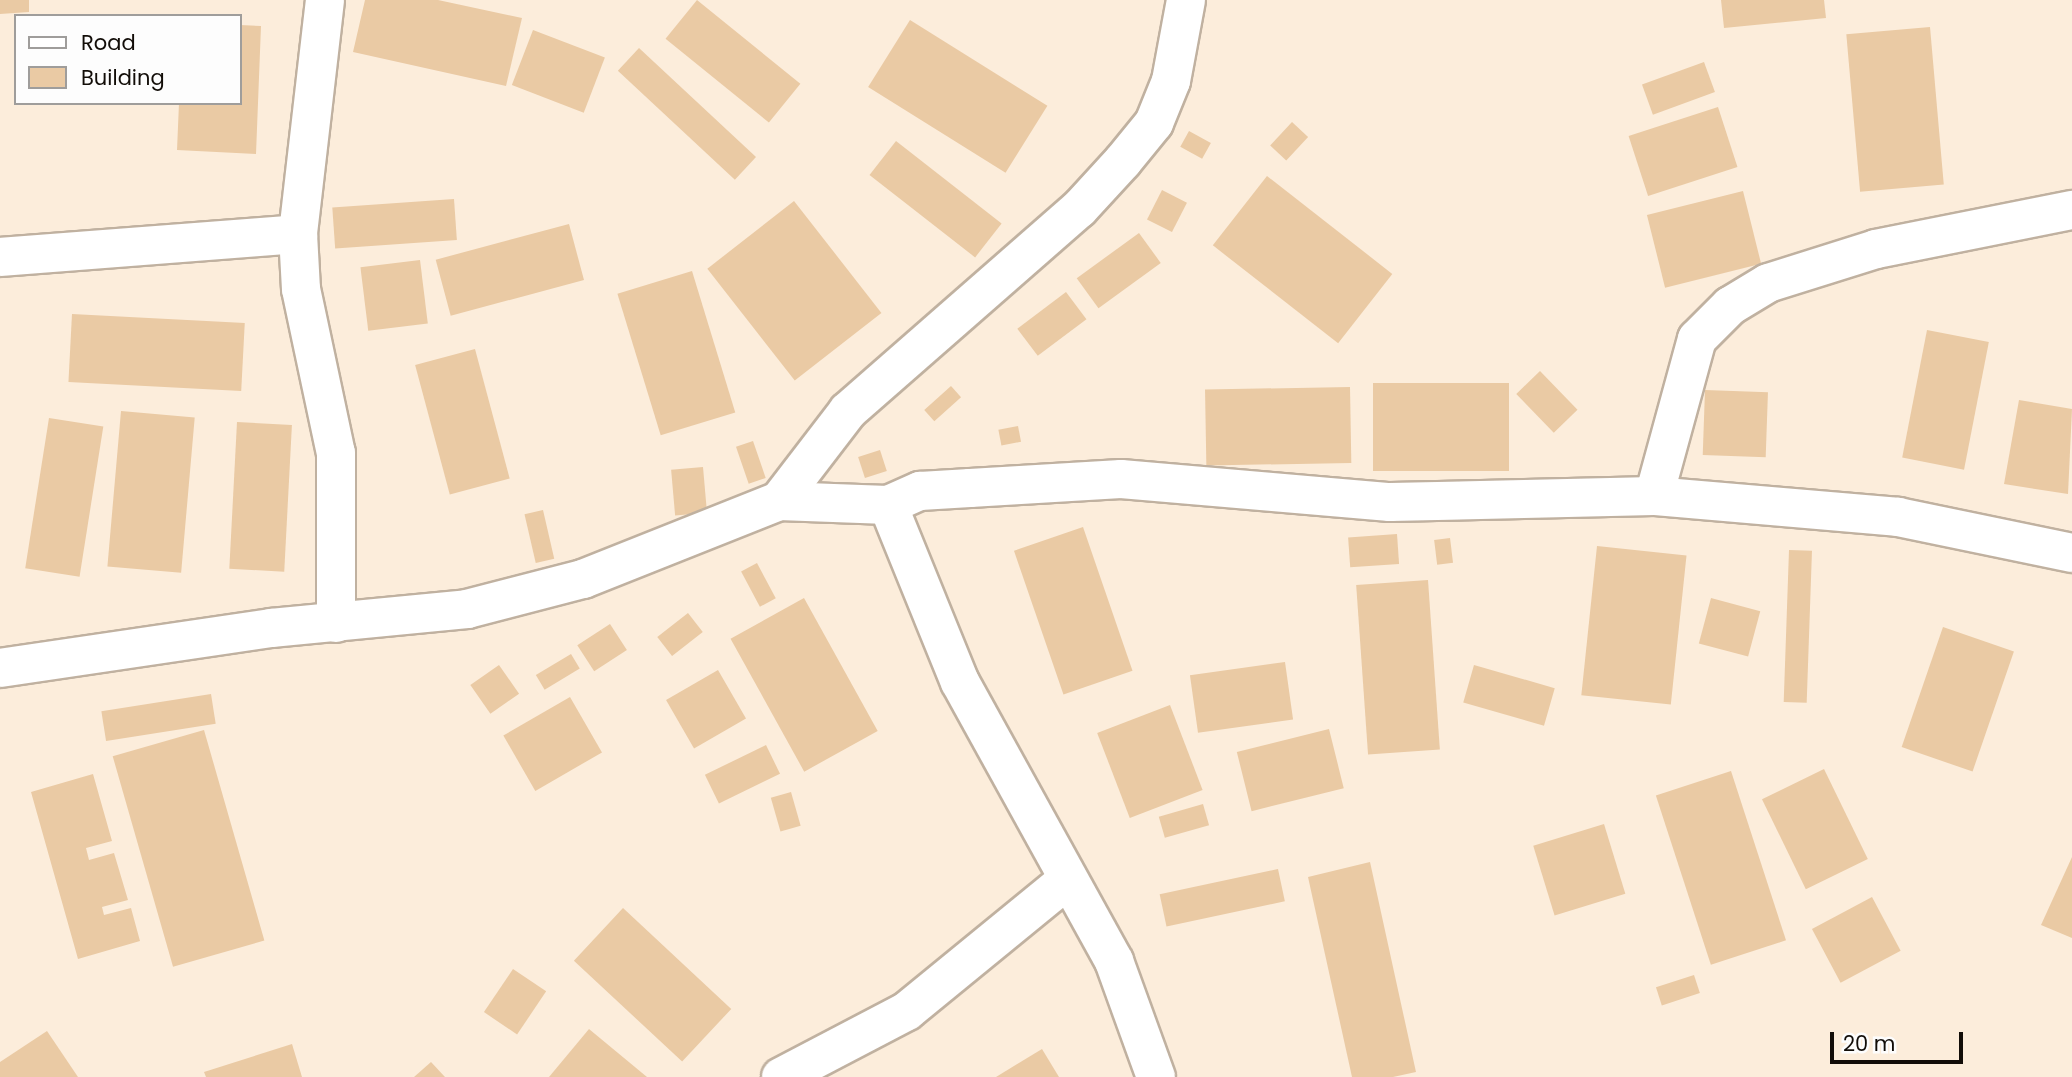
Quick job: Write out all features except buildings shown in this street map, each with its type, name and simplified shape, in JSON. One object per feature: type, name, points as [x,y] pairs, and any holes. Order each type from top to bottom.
[{"type":"street","points":[[325,0],[298,234],[301,289],[336,453],[336,623]]},
{"type":"street","points":[[779,501],[848,411],[1079,209],[1123,161],[1153,123],[1171,82],[1186,0]]},
{"type":"street","points":[[1654,496],[1697,338],[1730,306],[1768,283],[1876,249],[2072,210]]},
{"type":"street","points":[[0,257],[298,234]]},
{"type":"street","points":[[0,668],[336,623],[467,609],[583,579],[779,501],[888,505],[920,491],[1121,479],[1390,502],[1654,496],[1898,517],[2072,553]]},
{"type":"street","points":[[888,505],[960,682],[1114,961],[1156,1077]]},
{"type":"street","points":[[781,1077],[906,1011],[1068,878]]}]
